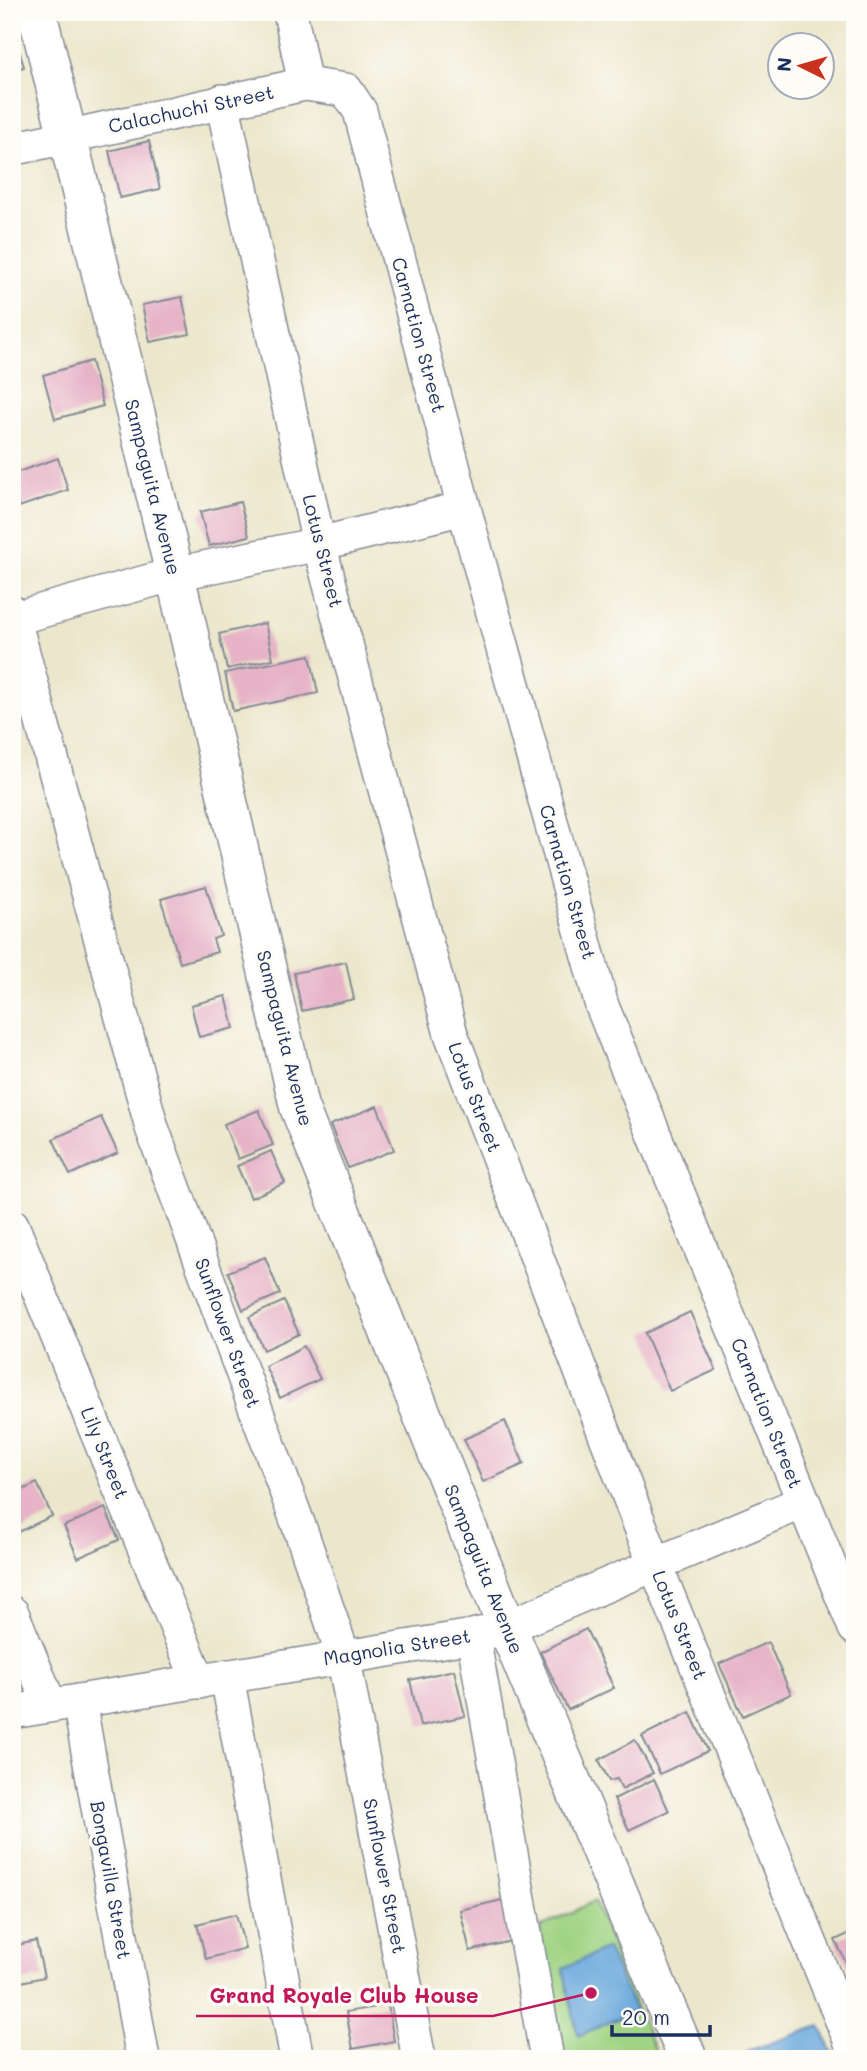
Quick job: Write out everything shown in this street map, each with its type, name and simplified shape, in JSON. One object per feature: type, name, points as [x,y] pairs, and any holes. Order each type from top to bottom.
[{"type":"main road","name":"Sampaguita Avenue","points":[[37,12],[175,574],[299,1107],[490,1631],[688,2059]]},
{"type":"street","points":[[290,12],[305,84]]},
{"type":"street","name":"Calachuchi Street","points":[[12,149],[305,84],[346,90],[359,111]]},
{"type":"street","name":"Lotus Street","points":[[222,101],[320,544],[451,1034],[655,1564],[855,2052]]},
{"type":"street","name":"Carnation Street","points":[[359,111],[464,509],[602,1006],[855,1628]]},
{"type":"street","points":[[13,617],[175,574],[320,544],[464,509]]},
{"type":"street","name":"Sunflower Street","points":[[13,617],[152,1128],[303,1537],[343,1655],[419,2059]]},
{"type":"street","name":"Lily Street","points":[[12,1225],[213,1679],[297,2059]]},
{"type":"street","name":"Magnolia Street","points":[[12,1712],[490,1631],[803,1502]]},
{"type":"street","name":"Bongavilla Street","points":[[12,1612],[65,1703],[143,2059]]},
{"type":"street","points":[[490,1631],[547,2059]]},
{"type":"green space","points":[[594,1901],[658,2059],[563,2059],[539,1928]]},
{"type":"water","points":[[607,1948],[635,2011],[578,2036],[563,1968]]},
{"type":"water","points":[[820,2026],[836,2059],[750,2059],[747,2051]]},
{"type":"building","points":[[12,25],[24,67],[12,70]]},
{"type":"building","points":[[149,141],[160,189],[120,198],[109,151]]},
{"type":"building","points":[[182,297],[190,334],[150,342],[142,305]]},
{"type":"building","points":[[91,361],[103,406],[55,419],[43,375]]},
{"type":"building","points":[[58,458],[68,490],[19,507],[12,489],[12,474]]},
{"type":"building","points":[[240,502],[249,536],[209,546],[200,512]]},
{"type":"building","points":[[265,623],[273,659],[227,669],[219,634]]},
{"type":"building","points":[[310,655],[318,693],[233,711],[225,673]]},
{"type":"building","points":[[206,886],[221,936],[213,939],[217,952],[180,963],[161,899]]},
{"type":"building","points":[[346,962],[354,999],[302,1011],[294,973]]},
{"type":"building","points":[[226,996],[234,1028],[199,1037],[191,1005]]},
{"type":"building","points":[[377,1106],[394,1150],[348,1168],[330,1125]]},
{"type":"building","points":[[259,1110],[273,1145],[238,1159],[224,1124]]},
{"type":"building","points":[[101,1117],[118,1153],[70,1175],[53,1139]]},
{"type":"building","points":[[271,1151],[285,1183],[251,1198],[237,1166]]},
{"type":"building","points":[[265,1257],[280,1294],[243,1310],[228,1272]]},
{"type":"building","points":[[284,1301],[299,1334],[264,1350],[249,1317]]},
{"type":"building","points":[[690,1312],[716,1370],[670,1391],[645,1333]]},
{"type":"building","points":[[304,1346],[320,1379],[280,1398],[265,1366]]},
{"type":"building","points":[[505,1421],[524,1464],[483,1482],[464,1439]]},
{"type":"building","points":[[37,1483],[52,1516],[12,1535],[12,1495]]},
{"type":"building","points":[[105,1508],[119,1540],[78,1558],[64,1526]]},
{"type":"building","points":[[586,1629],[614,1688],[568,1710],[540,1652]]},
{"type":"building","points":[[768,1642],[791,1694],[743,1716],[719,1664]]},
{"type":"building","points":[[454,1670],[465,1716],[420,1726],[410,1680]]},
{"type":"building","points":[[690,1712],[708,1751],[660,1774],[642,1736]]},
{"type":"building","points":[[635,1740],[653,1773],[622,1789],[617,1779],[609,1781],[599,1760]]},
{"type":"building","points":[[654,1779],[669,1811],[629,1830],[614,1799]]},
{"type":"building","points":[[502,1900],[511,1941],[470,1951],[460,1910]]},
{"type":"building","points":[[236,1914],[245,1948],[206,1959],[197,1924]]},
{"type":"building","points":[[855,1931],[855,1976],[853,1977],[835,1940]]},
{"type":"building","points":[[36,1941],[44,1977],[12,1984],[12,1946]]},
{"type":"building","points":[[388,2005],[394,2041],[353,2049],[346,2012]]},
{"type":"place","name":"Grand Royale Club House","points":[[591,1993]]}]
